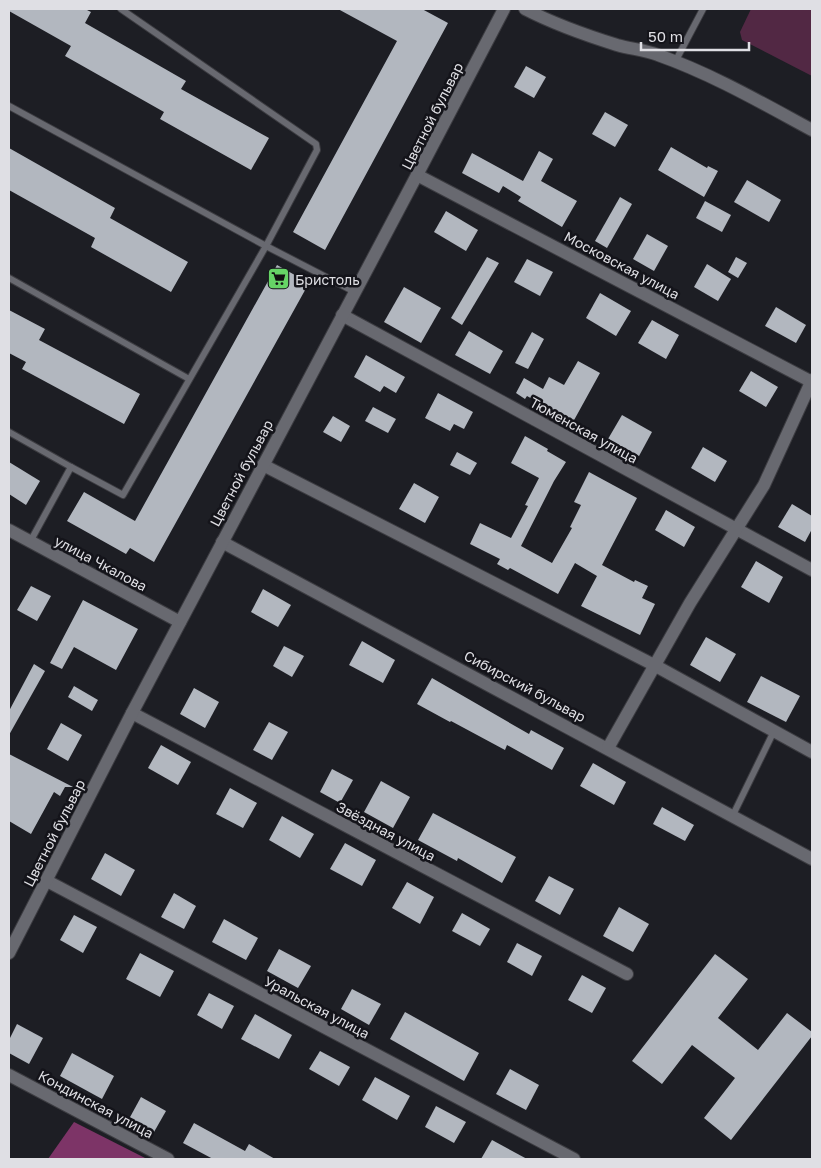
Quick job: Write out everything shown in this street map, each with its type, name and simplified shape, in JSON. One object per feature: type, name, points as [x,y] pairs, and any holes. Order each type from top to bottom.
[{"type":"street","name":"Цветной бульвар","points":[[9,953],[132,713],[354,292],[418,175],[504,9]]},
{"type":"street","points":[[525,9],[549,22],[573,31],[656,54],[675,62],[741,92],[812,130]]},
{"type":"street","name":"Московская улица","points":[[418,175],[812,381]]},
{"type":"street","name":"Тюменская улица","points":[[342,315],[812,570]]},
{"type":"street","points":[[608,748],[690,603],[764,485],[812,381]]},
{"type":"street","points":[[263,465],[654,665],[812,752]]},
{"type":"street","name":"улица Чкалова","points":[[9,530],[180,622]]},
{"type":"street","name":"Сибирский бульвар","points":[[222,542],[812,859]]},
{"type":"street","name":"Звёздная улица","points":[[132,713],[627,974]]},
{"type":"street","name":"Уральская улица","points":[[47,881],[574,1159]]},
{"type":"street","name":"Кондинская улица","points":[[9,1075],[165,1158]]},
{"type":"lane","points":[[9,432],[123,496],[266,246],[318,150],[316,144],[131,12],[121,9]]},
{"type":"lane","points":[[675,62],[703,9]]},
{"type":"lane","points":[[9,106],[354,292]]},
{"type":"lane","points":[[9,278],[189,379]]},
{"type":"lane","points":[[30,542],[71,467]]},
{"type":"lane","points":[[732,817],[774,731]]},
{"type":"shaded area","points":[[751,9],[812,9],[812,76],[742,40],[740,32]]},
{"type":"shaded area","points":[[74,1122],[147,1159],[48,1159]]},
{"type":"building","points":[[9,9],[85,9],[91,12],[85,23],[186,81],[181,89],[269,138],[251,170],[160,119],[164,112],[65,56],[71,46],[9,11]]},
{"type":"building","points":[[338,9],[422,9],[448,23],[325,250],[293,232],[397,41]]},
{"type":"building","points":[[526,66],[546,77],[534,98],[514,87]]},
{"type":"building","points":[[605,112],[628,125],[615,147],[592,134]]},
{"type":"building","points":[[671,147],[707,168],[708,166],[718,171],[704,197],[658,170]]},
{"type":"building","points":[[9,148],[115,208],[110,218],[188,262],[171,292],[91,247],[95,238],[9,190]]},
{"type":"building","points":[[539,151],[553,159],[541,181],[577,201],[562,227],[518,201],[521,197],[503,186],[499,193],[462,173],[472,153],[523,181]]},
{"type":"building","points":[[747,180],[781,200],[769,222],[734,202]]},
{"type":"building","points":[[620,197],[632,204],[607,248],[595,241]]},
{"type":"building","points":[[705,201],[731,215],[722,232],[696,218]]},
{"type":"building","points":[[446,211],[478,230],[466,251],[434,232]]},
{"type":"building","points":[[647,234],[668,246],[654,271],[633,259]]},
{"type":"building","points":[[487,257],[499,263],[462,325],[451,318]]},
{"type":"building","points":[[736,257],[747,263],[738,278],[728,272]]},
{"type":"building","points":[[527,259],[553,272],[540,296],[514,282]]},
{"type":"building","points":[[707,264],[731,279],[718,301],[694,287]]},
{"type":"building","points":[[277,265],[309,283],[154,562],[130,548],[126,554],[67,521],[84,492],[135,521]]},
{"type":"building","points":[[404,287],[441,308],[421,343],[384,322]]},
{"type":"building","points":[[600,293],[631,311],[616,336],[586,318]]},
{"type":"building","points":[[776,307],[806,325],[796,343],[765,326]]},
{"type":"building","points":[[9,310],[45,329],[39,340],[140,394],[124,424],[22,369],[26,362],[9,353]]},
{"type":"building","points":[[652,320],[679,335],[666,359],[638,343]]},
{"type":"building","points":[[469,331],[503,351],[490,374],[455,355]]},
{"type":"building","points":[[532,332],[544,339],[528,369],[515,363]]},
{"type":"building","points":[[366,355],[405,377],[396,393],[384,386],[380,392],[354,377]]},
{"type":"building","points":[[578,361],[600,373],[573,422],[527,396],[525,399],[516,393],[524,378],[543,389],[549,377],[564,385]]},
{"type":"building","points":[[751,371],[778,387],[766,407],[739,391]]},
{"type":"building","points":[[438,393],[473,412],[464,429],[454,424],[450,431],[425,418]]},
{"type":"building","points":[[373,407],[396,419],[388,433],[365,421]]},
{"type":"building","points":[[622,415],[652,432],[639,456],[608,439]]},
{"type":"building","points":[[333,416],[350,426],[341,442],[323,432]]},
{"type":"building","points":[[525,436],[566,462],[554,481],[521,546],[552,563],[572,528],[570,527],[581,505],[574,502],[589,472],[637,498],[602,565],[634,582],[635,580],[648,586],[642,598],[655,604],[640,635],[581,606],[597,576],[575,563],[558,594],[510,568],[508,570],[497,564],[500,559],[470,544],[480,523],[511,538],[528,506],[525,505],[539,478],[511,463]]},
{"type":"building","points":[[703,447],[727,461],[715,482],[691,468]]},
{"type":"building","points":[[457,452],[477,463],[470,475],[450,465]]},
{"type":"building","points":[[9,462],[40,481],[26,505],[9,494]]},
{"type":"building","points":[[414,483],[439,497],[425,523],[399,509]]},
{"type":"building","points":[[792,504],[812,516],[812,529],[805,542],[778,527]]},
{"type":"building","points":[[666,510],[695,527],[684,547],[655,530]]},
{"type":"building","points":[[756,561],[783,577],[769,603],[741,587]]},
{"type":"building","points":[[31,586],[51,596],[37,621],[17,610]]},
{"type":"building","points":[[263,589],[291,605],[278,627],[251,612]]},
{"type":"building","points":[[83,600],[138,629],[116,670],[74,647],[62,669],[50,663]]},
{"type":"building","points":[[706,637],[736,654],[720,682],[690,665]]},
{"type":"building","points":[[362,641],[395,660],[383,683],[349,665]]},
{"type":"building","points":[[284,646],[304,656],[292,677],[273,666]]},
{"type":"building","points":[[34,664],[45,671],[9,735],[9,711]]},
{"type":"building","points":[[761,676],[800,696],[786,722],[747,702]]},
{"type":"building","points":[[432,678],[529,734],[531,730],[564,748],[552,770],[507,745],[505,750],[417,704]]},
{"type":"building","points":[[74,686],[98,700],[92,711],[68,697]]},
{"type":"building","points":[[194,688],[219,702],[205,728],[180,714]]},
{"type":"building","points":[[269,722],[288,732],[272,760],[253,750]]},
{"type":"building","points":[[61,723],[82,735],[68,761],[47,749]]},
{"type":"building","points":[[161,745],[191,762],[178,785],[148,768]]},
{"type":"building","points":[[9,754],[73,787],[65,787],[60,796],[54,792],[31,834],[9,821]]},
{"type":"building","points":[[593,763],[626,782],[614,805],[580,786]]},
{"type":"building","points":[[332,769],[353,780],[340,803],[320,792]]},
{"type":"building","points":[[381,781],[410,797],[393,828],[364,812]]},
{"type":"building","points":[[230,788],[257,803],[243,828],[216,814]]},
{"type":"building","points":[[662,807],[694,825],[685,841],[653,824]]},
{"type":"building","points":[[433,813],[516,857],[502,883],[458,858],[457,861],[418,840]]},
{"type":"building","points":[[282,816],[314,834],[300,858],[269,840]]},
{"type":"building","points":[[345,843],[376,860],[362,886],[330,869]]},
{"type":"building","points":[[105,853],[135,870],[121,896],[91,879]]},
{"type":"building","points":[[549,876],[574,889],[560,915],[535,901]]},
{"type":"building","points":[[407,882],[434,897],[420,924],[392,908]]},
{"type":"building","points":[[174,893],[196,906],[184,929],[161,917]]},
{"type":"building","points":[[619,907],[649,924],[633,952],[603,936]]},
{"type":"building","points":[[462,913],[490,929],[480,946],[452,931]]},
{"type":"building","points":[[74,915],[97,927],[83,953],[60,940]]},
{"type":"building","points":[[224,919],[258,938],[246,960],[212,942]]},
{"type":"building","points":[[517,943],[542,956],[532,976],[507,962]]},
{"type":"building","points":[[279,949],[311,966],[298,988],[267,971]]},
{"type":"building","points":[[140,953],[174,971],[160,997],[126,979]]},
{"type":"building","points":[[715,954],[748,979],[718,1018],[758,1050],[787,1013],[812,1032],[812,1036],[731,1140],[704,1118],[735,1078],[692,1045],[662,1084],[632,1061]]},
{"type":"building","points":[[582,975],[606,988],[592,1013],[568,1000]]},
{"type":"building","points":[[352,989],[381,1004],[369,1025],[341,1009]]},
{"type":"building","points":[[209,993],[234,1006],[222,1029],[197,1015]]},
{"type":"building","points":[[405,1012],[479,1053],[464,1081],[390,1039]]},
{"type":"building","points":[[255,1014],[292,1035],[279,1059],[241,1039]]},
{"type":"building","points":[[17,1024],[43,1038],[29,1064],[9,1053],[9,1040]]},
{"type":"building","points":[[320,1051],[350,1067],[339,1086],[309,1069]]},
{"type":"building","points":[[72,1053],[114,1076],[102,1099],[60,1076]]},
{"type":"building","points":[[510,1069],[539,1085],[526,1110],[496,1094]]},
{"type":"building","points":[[375,1077],[410,1096],[397,1120],[362,1100]]},
{"type":"building","points":[[141,1097],[166,1111],[154,1132],[129,1119]]},
{"type":"building","points":[[436,1106],[466,1122],[454,1143],[425,1127]]},
{"type":"building","points":[[194,1123],[245,1151],[249,1144],[275,1159],[213,1159],[183,1143]]},
{"type":"building","points":[[492,1140],[527,1159],[481,1159]]},
{"type":"place","name":"Бристоль","points":[[279,279]]}]
